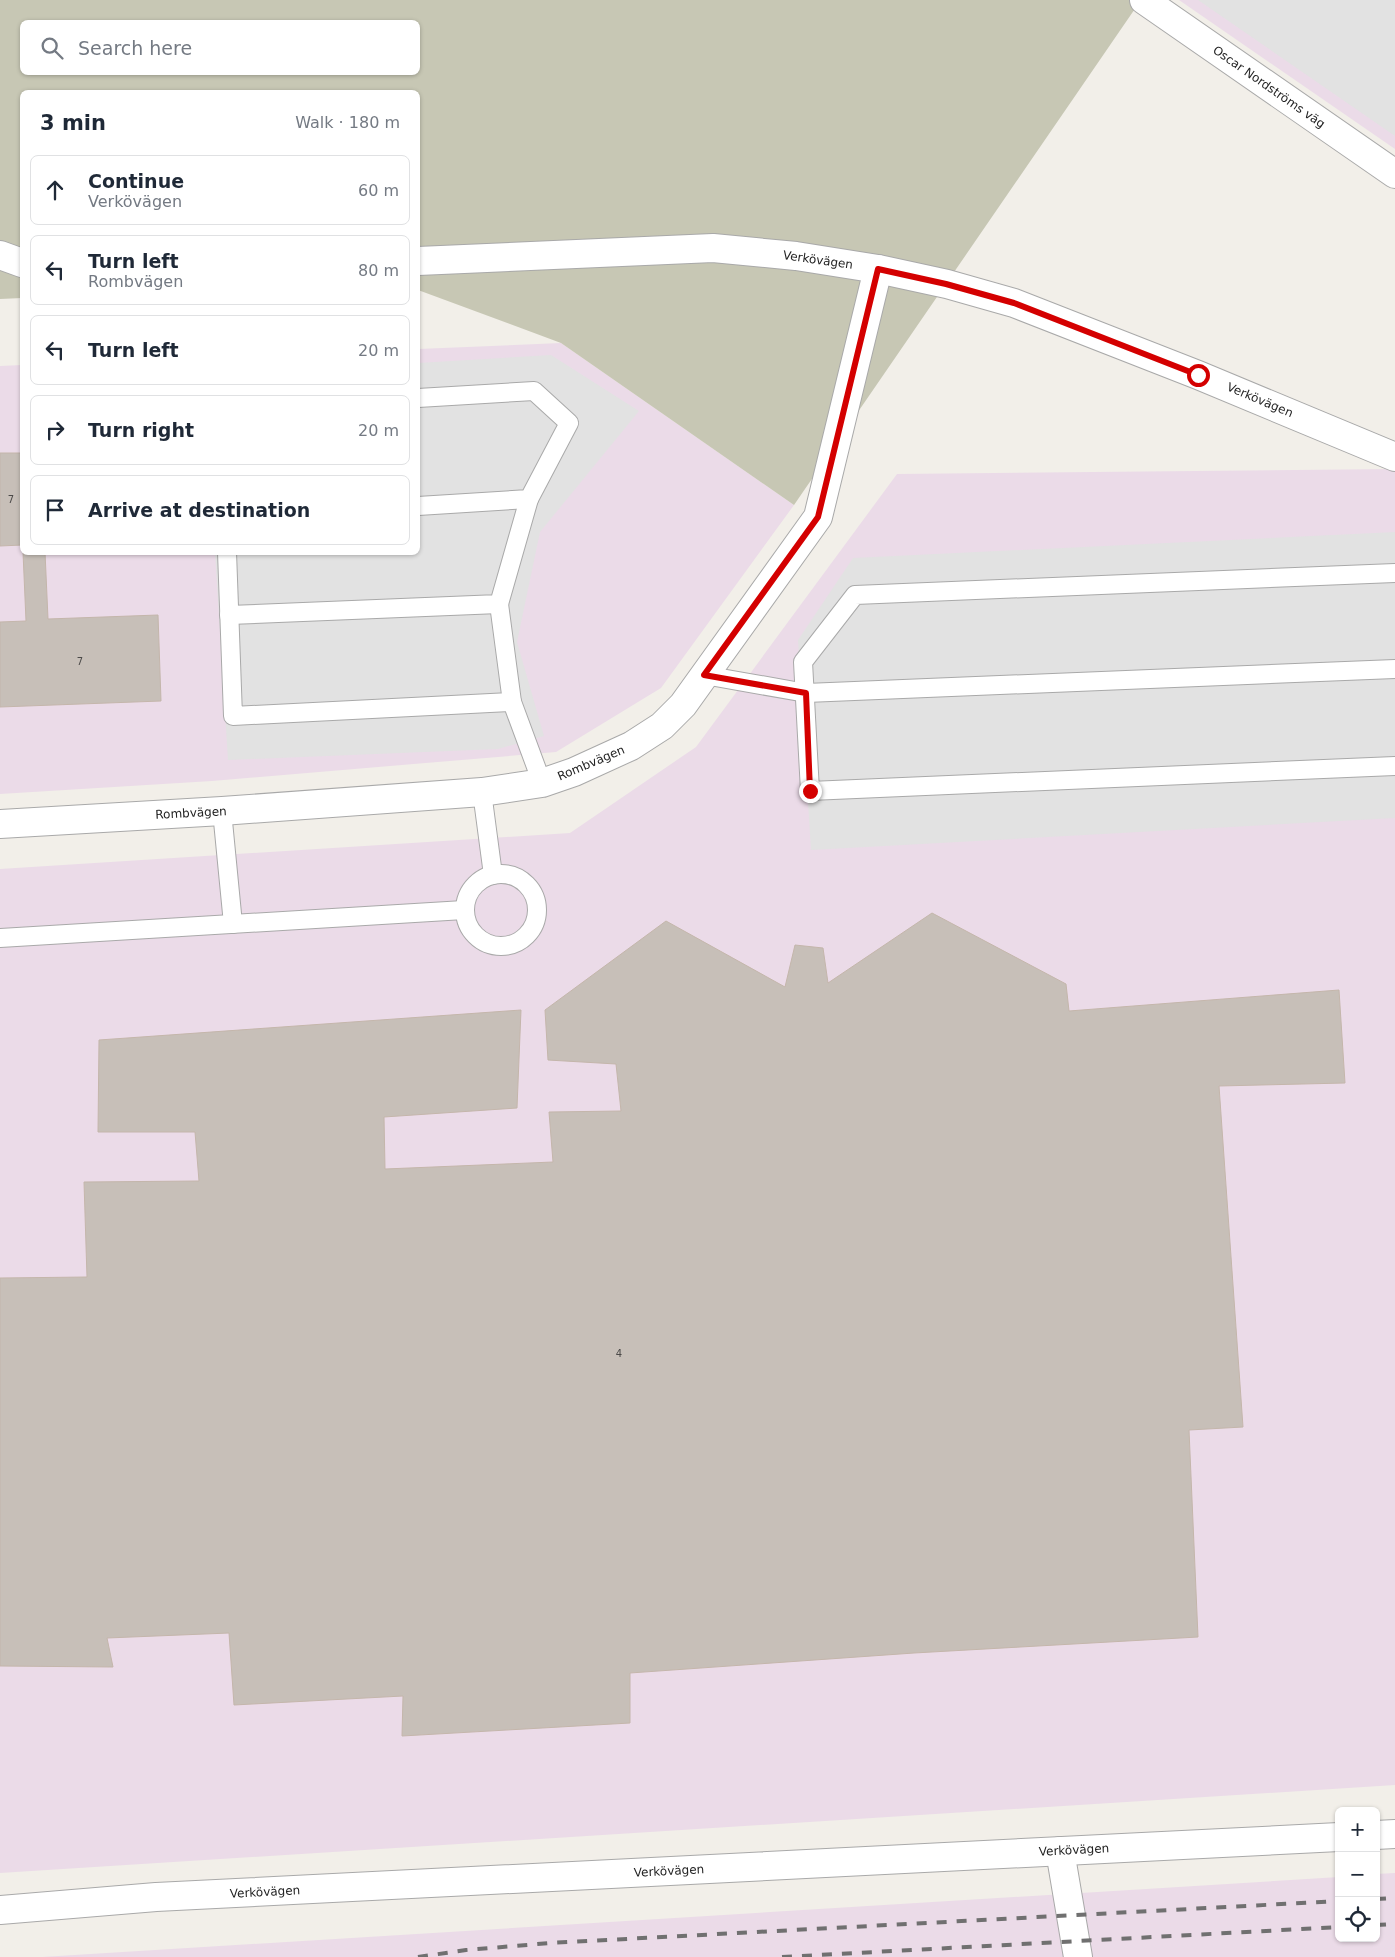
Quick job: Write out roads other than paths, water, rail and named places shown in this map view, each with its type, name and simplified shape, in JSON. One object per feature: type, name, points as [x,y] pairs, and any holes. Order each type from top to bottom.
[{"type":"street","name":"Oscar Nordströms väg","points":[[1144,0],[1395,174]]},
{"type":"street","name":"Verkövägen","points":[[420,261],[713,248],[796,256],[878,269],[946,284],[1014,303],[1198,375],[1395,456]]},
{"type":"street","points":[[0,255],[20,262]]},
{"type":"street","name":"Rombvägen","points":[[0,824],[222,811],[482,792],[542,783],[574,772],[605,758],[662,726],[684,705],[818,517],[878,269]]},
{"type":"street","points":[[1380,1835],[1395,1834]]},
{"type":"street","name":"Verkövägen","points":[[0,1910],[156,1897],[1335,1837]]},
{"type":"street","points":[[1060,1851],[1078,1957]]},
{"type":"lane","points":[[420,398],[534,392],[569,423],[529,499],[499,604],[512,702],[542,783]]},
{"type":"lane","points":[[420,506],[529,499]]},
{"type":"lane","points":[[227,555],[233,716],[512,702]]},
{"type":"lane","points":[[1395,573],[855,595],[803,662],[810,791],[1395,766]]},
{"type":"lane","points":[[229,615],[499,604]]},
{"type":"lane","points":[[704,675],[806,693],[1395,669]]},
{"type":"lane","points":[[482,792],[493,875]]},
{"type":"lane","points":[[222,811],[233,924]]},
{"type":"lane","points":[[493,875],[517,878],[532,893],[537,911],[533,926],[526,936],[507,946],[495,946],[483,942],[470,928],[464,910],[467,898],[473,887],[493,875]]},
{"type":"lane","points":[[0,938],[464,910]]},
{"type":"railway","points":[[1380,1899],[1395,1898]]},
{"type":"railway","points":[[418,1957],[466,1950],[550,1943],[1335,1901]]},
{"type":"railway","points":[[1380,1925],[1395,1924]]},
{"type":"railway","points":[[782,1957],[1335,1927]]}]
